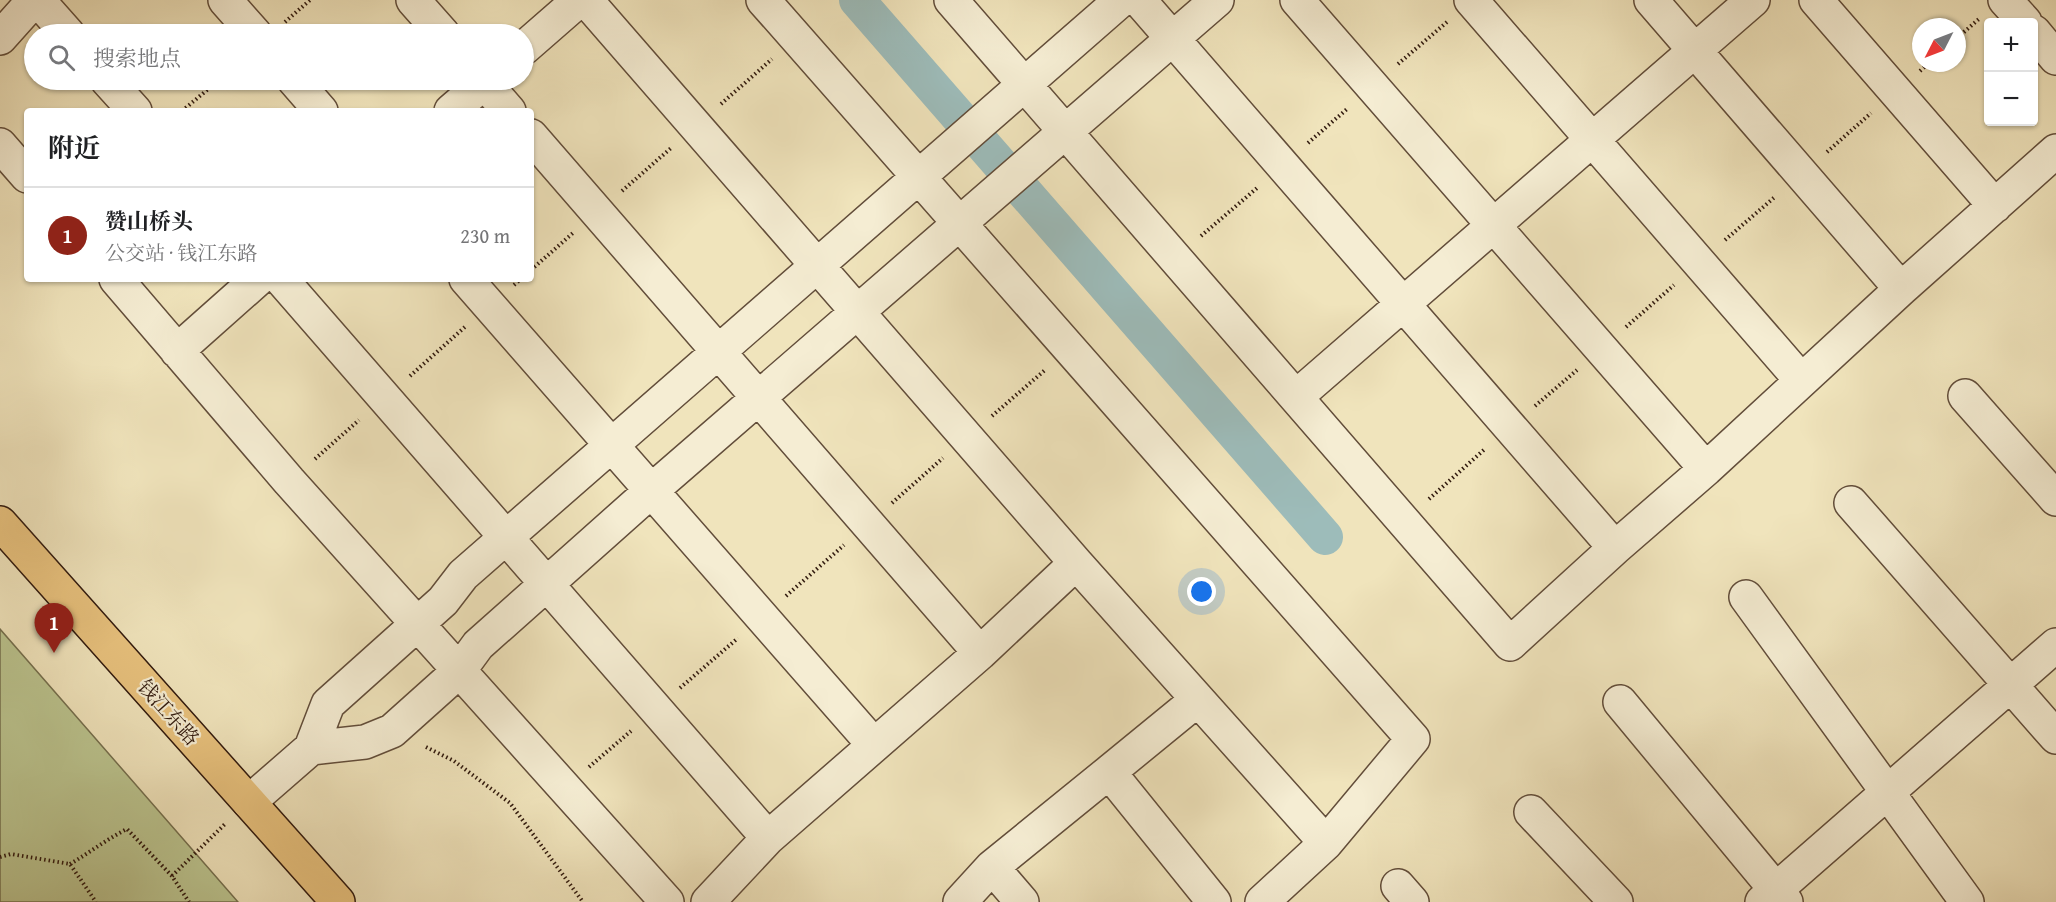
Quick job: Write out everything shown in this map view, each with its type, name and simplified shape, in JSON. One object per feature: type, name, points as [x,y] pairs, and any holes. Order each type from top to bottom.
[{"type":"main road","name":"钱江东路","points":[[0,523],[338,902]]},
{"type":"street","points":[[0,39],[36,0],[59,24]]},
{"type":"street","points":[[225,0],[258,24]]},
{"type":"street","points":[[413,0],[434,24]]},
{"type":"street","points":[[534,39],[579,0]]},
{"type":"street","points":[[586,0],[1076,563],[1326,843]]},
{"type":"street","points":[[763,0],[1413,739],[1326,843],[1262,902]]},
{"type":"street","points":[[951,0],[1510,644],[1706,469],[1900,289],[2056,151]]},
{"type":"street","points":[[249,802],[311,748],[328,704],[443,601],[463,574],[1121,0]]},
{"type":"street","points":[[1139,0],[1615,548]]},
{"type":"street","points":[[311,748],[365,741],[392,731],[459,671],[478,645],[651,491],[1217,0]]},
{"type":"street","points":[[1297,0],[1706,469]]},
{"type":"street","points":[[1471,0],[1801,380]]},
{"type":"street","points":[[1650,0],[1900,289]]},
{"type":"street","points":[[1296,397],[1753,0]]},
{"type":"street","points":[[1816,0],[1995,206]]},
{"type":"street","points":[[2005,0],[2021,18]]},
{"type":"street","points":[[2038,38],[2056,58]]},
{"type":"street","points":[[116,90],[132,108]]},
{"type":"street","points":[[303,90],[318,108]]},
{"type":"street","points":[[454,108],[473,90]]},
{"type":"street","points":[[492,90],[507,108]]},
{"type":"street","points":[[534,139],[980,653]]},
{"type":"street","points":[[0,146],[24,173]]},
{"type":"street","points":[[119,282],[290,481],[668,902]]},
{"type":"street","points":[[177,351],[255,282]]},
{"type":"street","points":[[284,282],[768,838]]},
{"type":"street","points":[[469,282],[874,745]]},
{"type":"street","points":[[1965,396],[2056,499]]},
{"type":"street","points":[[1851,503],[2056,737]]},
{"type":"street","points":[[708,902],[768,838],[980,653],[1076,563]]},
{"type":"street","points":[[1746,597],[1967,902]]},
{"type":"street","points":[[1620,702],[1774,898],[1887,792],[2056,645]]},
{"type":"street","points":[[960,902],[993,867],[1197,700]]},
{"type":"street","points":[[1109,772],[1214,902]]},
{"type":"street","points":[[1531,812],[1616,902]]},
{"type":"street","points":[[993,867],[1022,902]]},
{"type":"path","points":[[277,24],[310,0]]},
{"type":"path","points":[[1176,258],[1471,0]]},
{"type":"path","points":[[534,267],[796,38]]},
{"type":"path","points":[[1825,154],[1919,72]]},
{"type":"path","points":[[186,108],[207,90]]},
{"type":"path","points":[[1529,411],[1780,193]]},
{"type":"path","points":[[566,787],[1069,349]]},
{"type":"path","points":[[1403,521],[1493,443]]},
{"type":"path","points":[[392,731],[454,761],[510,803],[583,902]]},
{"type":"path","points":[[172,876],[249,802]]},
{"type":"path","points":[[0,858],[11,854],[70,864],[112,836],[127,829],[172,876],[189,902]]},
{"type":"path","points":[[70,864],[96,902]]},
{"type":"green space","points":[[0,629],[238,902],[0,902]]},
{"type":"waterway","points":[[857,0],[1325,537]]},
{"type":"place","name":"赞山桥头","points":[[54,653]]}]
